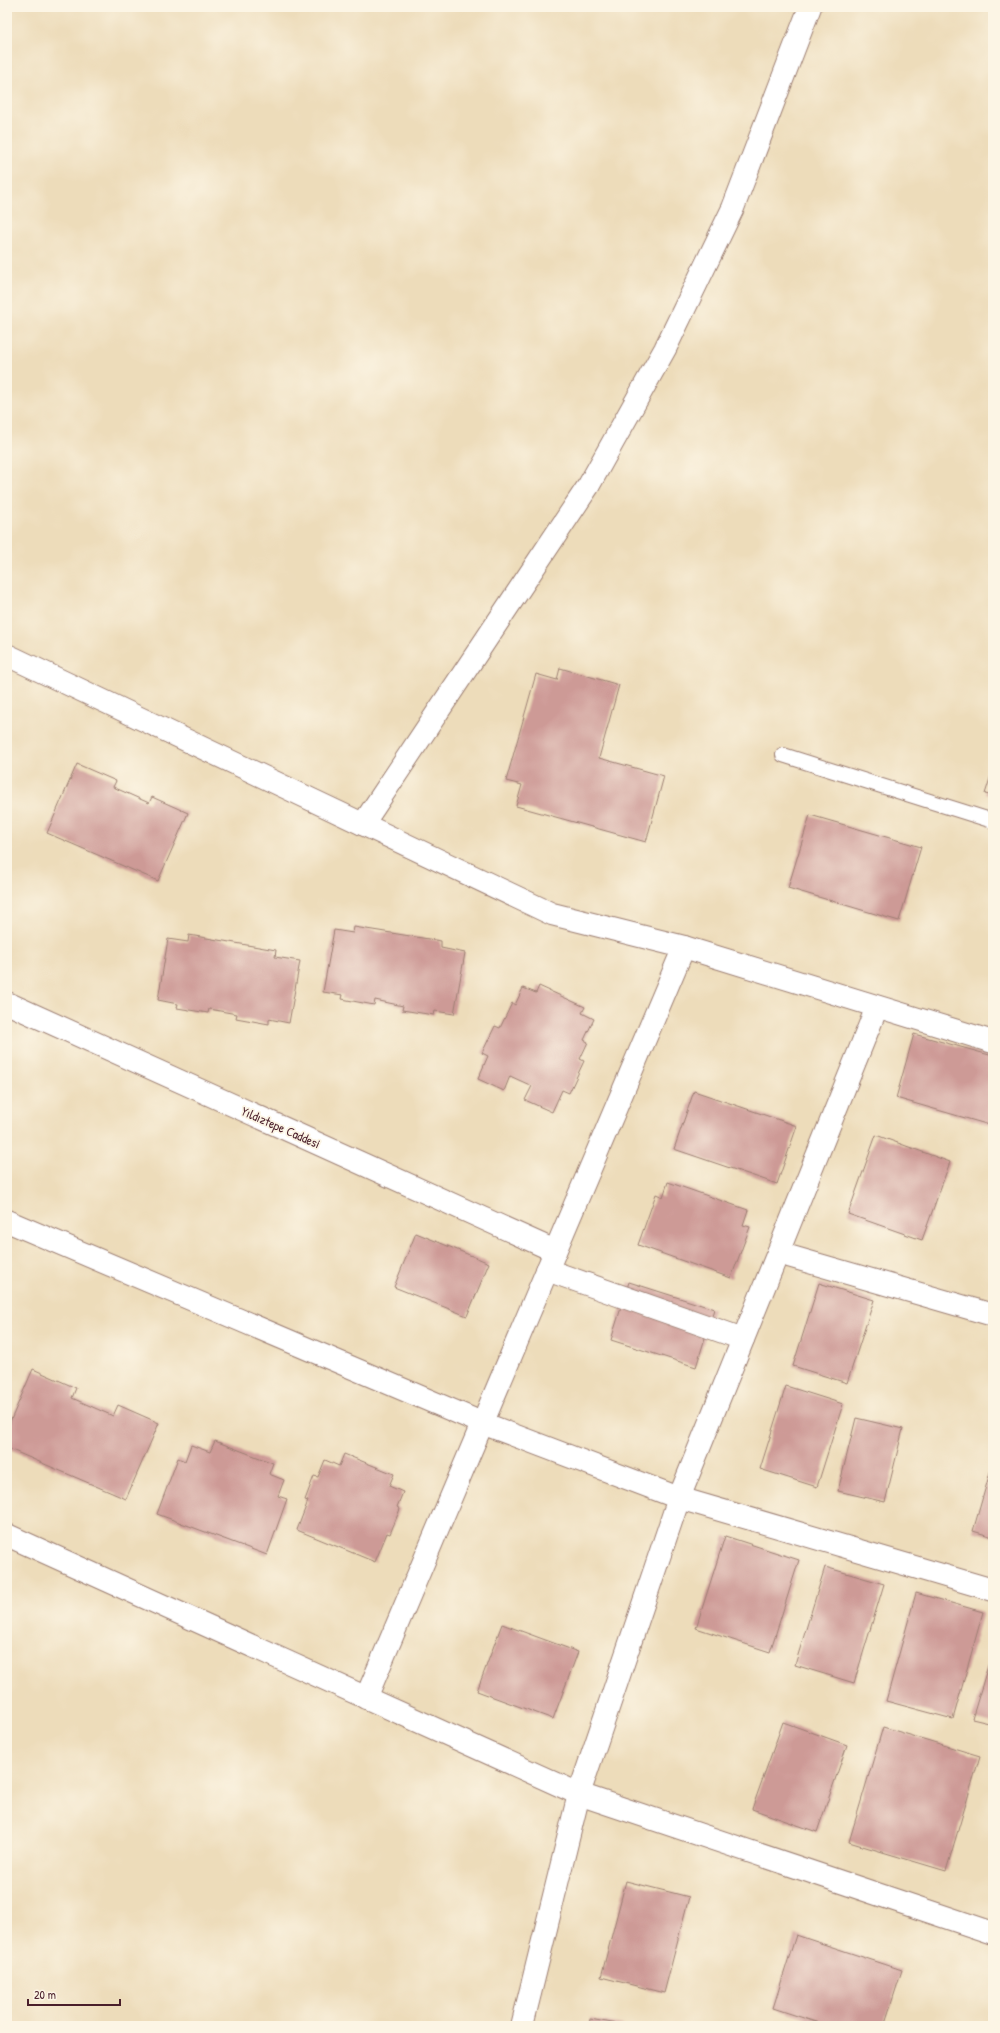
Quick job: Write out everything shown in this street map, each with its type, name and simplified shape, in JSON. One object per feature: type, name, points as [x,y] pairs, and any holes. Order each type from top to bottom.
[{"type":"street","points":[[364,824],[589,485],[665,349],[733,208],[810,7]]},
{"type":"street","points":[[7,655],[552,914],[684,947],[993,1042]]},
{"type":"street","points":[[366,1698],[684,947]]},
{"type":"street","name":"Yıldıztepe Caddesi","points":[[7,1003],[551,1261],[743,1339]]},
{"type":"street","points":[[522,2026],[579,1794],[679,1498],[878,1007]]},
{"type":"street","points":[[7,1221],[482,1423],[679,1498],[993,1590]]},
{"type":"street","points":[[778,1253],[993,1315]]},
{"type":"street","points":[[7,1535],[579,1794],[993,1933]]},
{"type":"lane","points":[[783,754],[993,821]]},
{"type":"building","points":[[560,668],[619,685],[599,758],[664,776],[646,842],[516,806],[522,785],[506,781],[536,674],[557,680]]},
{"type":"building","points":[[77,764],[116,781],[113,787],[149,803],[152,797],[188,813],[158,881],[47,833]]},
{"type":"building","points":[[993,769],[993,796],[985,794]]},
{"type":"building","points":[[810,815],[921,847],[899,921],[788,888]]},
{"type":"building","points":[[354,927],[441,941],[441,948],[465,953],[454,1014],[435,1011],[434,1015],[402,1010],[403,1006],[375,1000],[374,1005],[342,999],[343,995],[323,992],[334,930],[353,933]]},
{"type":"building","points":[[189,935],[276,950],[275,957],[300,961],[289,1023],[269,1019],[269,1024],[236,1018],[237,1014],[209,1009],[208,1013],[177,1008],[178,1004],[158,1000],[168,939],[188,942]]},
{"type":"building","points":[[539,986],[585,1007],[582,1013],[594,1019],[584,1040],[588,1042],[580,1059],[584,1061],[569,1093],[562,1090],[552,1112],[525,1100],[532,1086],[510,1076],[504,1091],[478,1079],[488,1056],[482,1053],[495,1026],[500,1028],[512,1003],[515,1005],[523,988],[536,993]]},
{"type":"building","points":[[914,1034],[993,1056],[993,1126],[896,1098]]},
{"type":"building","points":[[694,1091],[797,1126],[777,1184],[674,1149]]},
{"type":"building","points":[[876,1135],[950,1162],[922,1240],[848,1214]]},
{"type":"building","points":[[668,1182],[748,1210],[743,1225],[750,1227],[731,1278],[638,1245],[656,1194],[663,1197]]},
{"type":"building","points":[[416,1233],[489,1263],[467,1316],[394,1287]]},
{"type":"building","points":[[629,1282],[714,1309],[696,1367],[611,1340]]},
{"type":"building","points":[[819,1283],[874,1300],[847,1383],[793,1366]]},
{"type":"building","points":[[33,1369],[76,1388],[72,1398],[113,1416],[118,1405],[159,1423],[126,1499],[7,1448],[7,1429]]},
{"type":"building","points":[[786,1386],[843,1404],[817,1487],[760,1469]]},
{"type":"building","points":[[856,1418],[903,1429],[885,1502],[838,1491]]},
{"type":"building","points":[[215,1441],[273,1463],[269,1474],[284,1480],[278,1496],[287,1499],[267,1555],[157,1514],[178,1458],[185,1461],[191,1445],[210,1452]]},
{"type":"building","points":[[344,1454],[394,1474],[389,1486],[403,1492],[397,1507],[400,1509],[390,1534],[387,1533],[375,1562],[297,1530],[308,1501],[305,1500],[314,1476],[318,1477],[325,1460],[339,1466]]},
{"type":"building","points":[[993,1462],[993,1537],[973,1531]]},
{"type":"building","points":[[725,1536],[799,1560],[770,1652],[696,1628]]},
{"type":"building","points":[[825,1567],[884,1584],[854,1683],[795,1665]]},
{"type":"building","points":[[916,1593],[983,1612],[953,1719],[886,1701]]},
{"type":"building","points":[[502,1624],[578,1652],[553,1719],[477,1691]]},
{"type":"building","points":[[993,1649],[993,1724],[972,1719]]},
{"type":"building","points":[[783,1722],[847,1745],[817,1832],[752,1809]]},
{"type":"building","points":[[883,1727],[980,1756],[946,1871],[849,1842]]},
{"type":"building","points":[[626,1881],[689,1897],[664,1993],[601,1977]]},
{"type":"building","points":[[796,1935],[902,1970],[884,2026],[828,2026],[773,2008]]},
{"type":"building","points":[[590,2019],[623,2025],[623,2026],[589,2026]]}]
